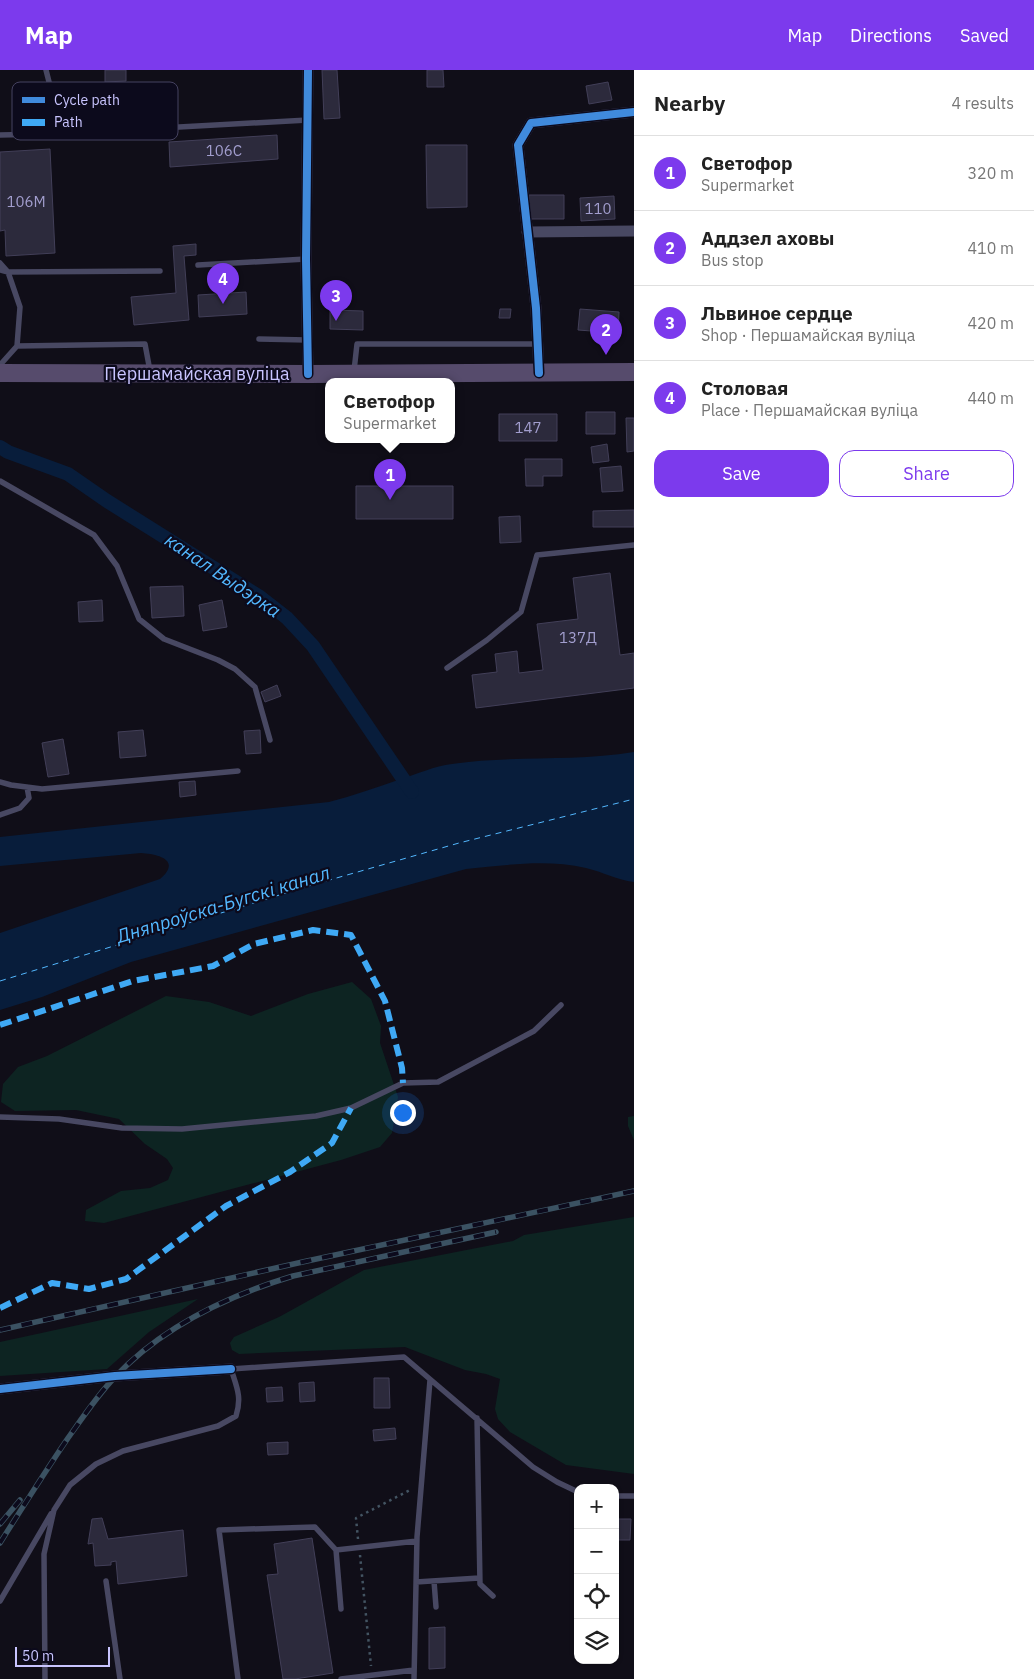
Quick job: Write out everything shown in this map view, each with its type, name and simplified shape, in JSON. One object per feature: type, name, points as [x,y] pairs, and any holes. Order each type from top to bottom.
[{"type":"main road","name":"Першамайская вуліца","points":[[0,373],[634,372]]},
{"type":"street","points":[[308,70],[306,259],[308,374]]},
{"type":"street","points":[[539,373],[528,232],[518,145],[531,123],[634,112]]},
{"type":"street","points":[[528,232],[634,231]]},
{"type":"street","points":[[0,1389],[115,1376],[231,1369]]},
{"type":"lane","points":[[178,127],[308,120]]},
{"type":"lane","points":[[198,264],[306,259]]},
{"type":"lane","points":[[0,264],[8,272],[20,306],[17,346],[0,365]]},
{"type":"lane","points":[[0,270],[8,272],[160,271]]},
{"type":"lane","points":[[259,340],[307,340]]},
{"type":"lane","points":[[17,346],[145,344],[150,373]]},
{"type":"lane","points":[[354,373],[357,344],[538,344]]},
{"type":"lane","points":[[0,481],[94,536],[116,566],[139,619],[164,639],[218,660],[235,669],[248,681],[254,687],[270,740]]},
{"type":"lane","points":[[447,668],[487,640],[521,612],[537,554],[634,546]]},
{"type":"lane","points":[[0,782],[42,789],[238,771]]},
{"type":"lane","points":[[0,815],[20,808],[30,798],[27,787]]},
{"type":"lane","points":[[0,1117],[59,1119],[122,1128],[182,1129],[316,1116],[352,1108],[403,1083],[438,1082],[534,1031],[561,1005]]},
{"type":"lane","points":[[0,1601],[70,1485],[96,1464],[123,1451],[218,1426],[236,1416],[240,1404],[231,1369],[404,1357],[533,1467],[574,1490]]},
{"type":"lane","points":[[414,1679],[417,1541],[430,1380]]},
{"type":"lane","points":[[477,1418],[480,1584],[493,1596]]},
{"type":"lane","points":[[619,1496],[634,1496]]},
{"type":"lane","points":[[44,1679],[44,1554],[54,1510]]},
{"type":"lane","points":[[238,1679],[219,1530],[315,1527],[336,1550],[341,1609]]},
{"type":"lane","points":[[336,1550],[417,1541]]},
{"type":"lane","points":[[416,1582],[480,1578]]},
{"type":"lane","points":[[106,1581],[120,1679]]},
{"type":"lane","points":[[434,1581],[436,1607]]},
{"type":"lane","points":[[341,1679],[414,1670]]},
{"type":"path","points":[[372,1675],[356,1518],[411,1489],[421,1488]]},
{"type":"green space","points":[[352,982],[371,999],[381,1026],[380,1043],[398,1097],[392,1133],[380,1147],[341,1160],[104,1223],[85,1221],[86,1210],[121,1191],[150,1188],[168,1180],[173,1168],[167,1159],[145,1144],[119,1119],[76,1110],[15,1111],[1,1102],[3,1084],[18,1067],[47,1056],[166,996],[209,1002],[251,1016],[308,994]]},
{"type":"green space","points":[[634,1116],[634,1140],[628,1126],[628,1117]]},
{"type":"green space","points":[[634,1217],[634,1474],[566,1465],[510,1432],[498,1419],[495,1409],[500,1379],[465,1370],[405,1347],[239,1354],[232,1350],[230,1343],[234,1337],[279,1317],[364,1270],[513,1241],[524,1235]]},
{"type":"green space","points":[[198,1299],[149,1332],[107,1369],[0,1376],[0,1342]]},
{"type":"water","name":"Дняпроўска-Бугскі канал","points":[[634,752],[634,882],[571,865],[541,863],[466,869],[131,962],[42,997],[0,1010],[0,933],[160,879],[169,867],[165,859],[141,853],[0,866],[0,837],[329,802],[432,768],[452,764],[475,761],[589,757]]},
{"type":"building","points":[[105,70],[126,70],[126,81],[105,82]]},
{"type":"building","points":[[322,70],[337,70],[340,118],[324,119]]},
{"type":"building","points":[[427,70],[443,70],[444,87],[427,87]]},
{"type":"building","points":[[608,82],[612,100],[589,104],[586,86]]},
{"type":"building","points":[[277,135],[278,159],[170,167],[169,142]]},
{"type":"building","points":[[426,145],[467,145],[467,207],[427,208]]},
{"type":"building","points":[[50,149],[55,253],[6,256],[5,230],[0,231],[0,152]]},
{"type":"building","points":[[529,195],[564,195],[564,219],[530,219]]},
{"type":"building","points":[[614,196],[615,219],[581,221],[580,198]]},
{"type":"building","points":[[196,244],[196,255],[184,256],[189,320],[134,325],[131,297],[176,293],[173,246]]},
{"type":"building","points":[[246,292],[247,314],[199,317],[198,295]]},
{"type":"building","points":[[500,309],[511,309],[510,318],[499,318]]},
{"type":"building","points":[[580,309],[619,312],[618,333],[578,330]]},
{"type":"building","points":[[330,310],[363,311],[363,330],[330,329]]},
{"type":"building","points":[[586,412],[615,412],[615,434],[586,434]]},
{"type":"building","points":[[499,414],[557,414],[557,441],[499,441]]},
{"type":"building","points":[[626,418],[634,418],[634,451],[627,452]]},
{"type":"building","points":[[607,444],[609,461],[593,463],[591,447]]},
{"type":"building","points":[[525,459],[562,459],[562,476],[543,476],[543,486],[526,486]]},
{"type":"building","points":[[621,466],[623,491],[602,492],[600,468]]},
{"type":"building","points":[[356,486],[453,486],[453,519],[356,519]]},
{"type":"building","points":[[634,510],[634,527],[593,527],[593,511]]},
{"type":"building","points":[[520,516],[521,542],[500,543],[499,517]]},
{"type":"building","points":[[610,573],[620,655],[634,653],[634,688],[476,708],[472,675],[497,672],[495,654],[517,651],[519,673],[543,670],[537,624],[578,619],[573,578]]},
{"type":"building","points":[[183,586],[184,616],[152,618],[150,587]]},
{"type":"building","points":[[102,600],[103,621],[79,622],[78,602]]},
{"type":"building","points":[[222,600],[227,627],[203,631],[199,605]]},
{"type":"building","points":[[277,685],[281,696],[265,702],[261,692]]},
{"type":"building","points":[[143,730],[146,756],[120,758],[118,732]]},
{"type":"building","points":[[260,730],[261,753],[246,754],[244,731]]},
{"type":"building","points":[[63,739],[69,774],[48,777],[42,743]]},
{"type":"building","points":[[195,781],[196,795],[180,797],[179,782]]},
{"type":"building","points":[[374,1378],[389,1378],[390,1408],[374,1408]]},
{"type":"building","points":[[314,1382],[315,1401],[300,1402],[299,1383]]},
{"type":"building","points":[[282,1387],[283,1401],[267,1402],[266,1388]]},
{"type":"building","points":[[395,1428],[396,1439],[374,1441],[373,1430]]},
{"type":"building","points":[[288,1442],[288,1454],[268,1455],[267,1443]]},
{"type":"building","points":[[102,1518],[108,1539],[183,1530],[187,1576],[118,1584],[116,1561],[111,1562],[111,1565],[95,1566],[93,1543],[88,1544],[92,1519]]},
{"type":"building","points":[[619,1519],[631,1519],[630,1540],[619,1540]]},
{"type":"building","points":[[312,1538],[333,1673],[283,1679],[267,1575],[278,1574],[274,1544]]},
{"type":"building","points":[[445,1627],[445,1668],[429,1669],[429,1628]]},
{"type":"waterway","name":"канал Выдэрка","points":[[0,447],[8,452],[68,474],[107,501],[260,597],[287,618],[313,646],[412,792]]},
{"type":"ferry route","points":[[0,981],[312,885],[459,843],[634,799]]},
{"type":"railway","points":[[0,1330],[307,1261],[634,1191]]},
{"type":"railway","points":[[0,1543],[68,1438],[102,1392],[133,1360],[174,1329],[197,1315],[244,1293],[293,1276],[496,1232]]},
{"type":"railway","points":[[0,1524],[20,1500]]},
{"type":"marked path","points":[[0,1025],[133,981],[213,966],[254,944],[313,930],[351,935],[385,1001],[402,1068],[403,1083]]},
{"type":"marked path","points":[[0,1308],[52,1283],[89,1289],[126,1279],[226,1206],[290,1172],[332,1143],[351,1108]]},
{"type":"cycle path","points":[[308,70],[306,259],[308,374]]},
{"type":"cycle path","points":[[539,373],[536,308],[518,145],[531,123],[634,112]]},
{"type":"cycle path","points":[[0,1389],[115,1376],[231,1369]]},
{"type":"place","name":"Столовая","points":[[223,304]]},
{"type":"place","name":"Львиное сердце","points":[[336,321]]},
{"type":"place","name":"Аддзел аховы","points":[[606,355]]},
{"type":"place","name":"Светофор","points":[[390,500]]}]
